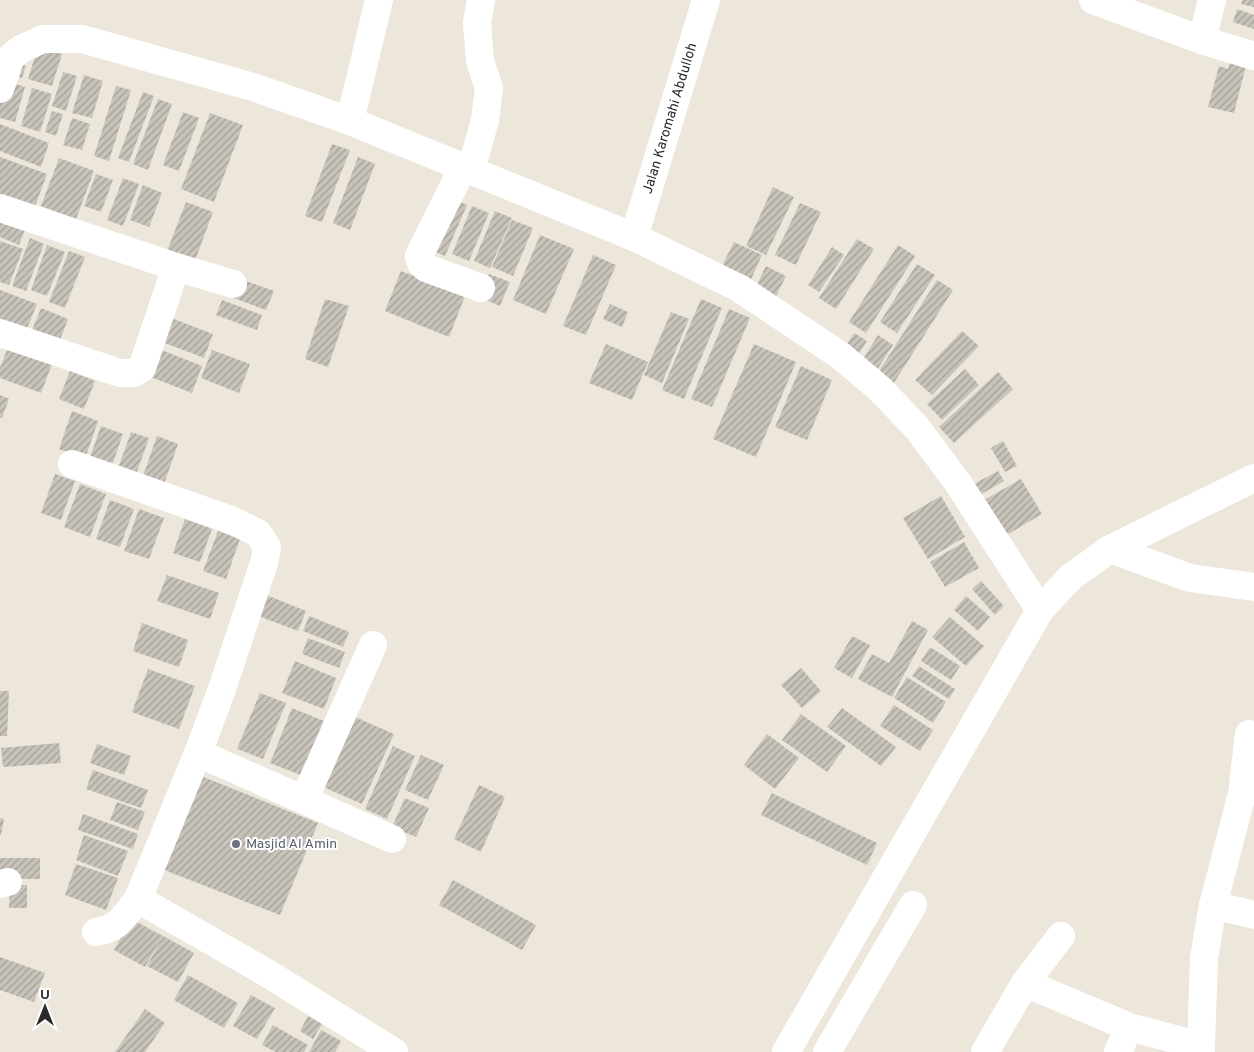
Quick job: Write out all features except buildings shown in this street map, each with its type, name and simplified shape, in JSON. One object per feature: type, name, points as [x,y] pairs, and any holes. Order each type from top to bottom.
[{"type":"street","points":[[350,121],[379,0]]},
{"type":"street","points":[[481,0],[477,22],[480,61],[489,88],[486,120],[467,168],[419,256],[421,263],[426,268],[481,288]]},
{"type":"street","name":"Jalan Karomahi Abdulloh","points":[[634,237],[706,0]]},
{"type":"street","points":[[1093,0],[1202,40],[1254,56]]},
{"type":"street","points":[[1202,40],[1212,0]]},
{"type":"street","points":[[0,89],[6,54],[43,39],[82,39],[253,87],[350,121],[634,237],[739,288],[841,356],[880,388],[917,428],[958,484],[1040,610]]},
{"type":"street","points":[[0,208],[176,267],[233,284]]},
{"type":"street","points":[[0,333],[120,373],[134,373],[142,368],[176,267]]},
{"type":"street","points":[[72,464],[230,520],[258,533],[267,547],[261,572],[222,689],[138,899],[119,922],[109,930],[96,932]]},
{"type":"street","points":[[786,1052],[1040,610],[1071,577],[1110,549],[1254,478]]},
{"type":"street","points":[[1110,549],[1190,578],[1254,587]]},
{"type":"street","points":[[304,800],[373,645]]},
{"type":"street","points":[[1025,984],[1129,1027],[1201,1049],[1204,958],[1213,905],[1248,796],[1249,734]]},
{"type":"street","points":[[198,752],[392,839]]},
{"type":"street","points":[[138,899],[267,973],[394,1052]]},
{"type":"street","points":[[827,1052],[913,905]]},
{"type":"street","points":[[1213,905],[1254,915]]},
{"type":"street","points":[[985,1052],[1025,984],[1061,936]]},
{"type":"street","points":[[1118,1052],[1129,1027]]},
{"type":"place","name":"Masjid Al Amin","points":[[236,844]]}]
